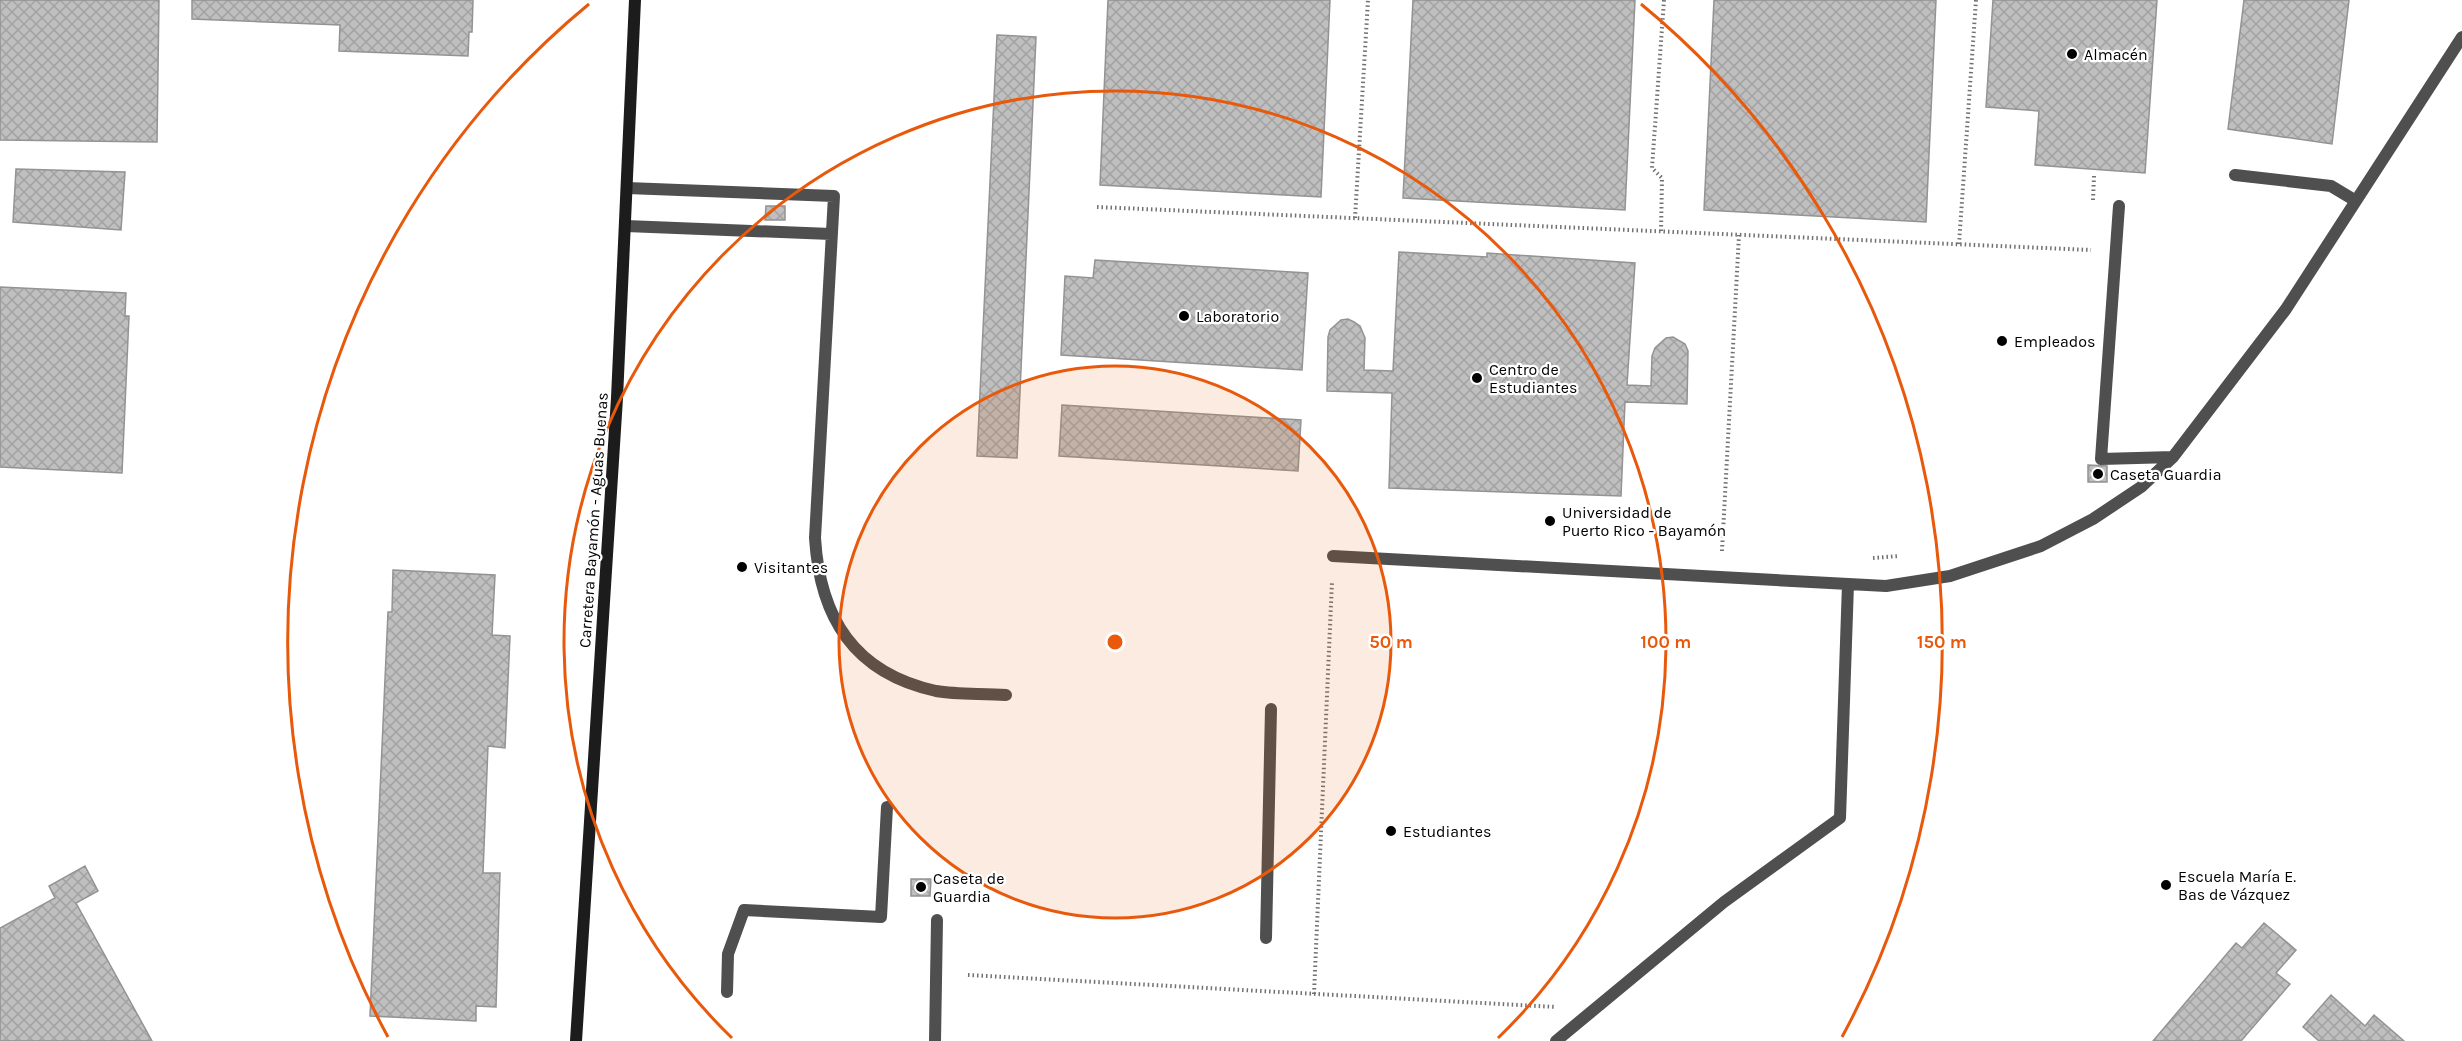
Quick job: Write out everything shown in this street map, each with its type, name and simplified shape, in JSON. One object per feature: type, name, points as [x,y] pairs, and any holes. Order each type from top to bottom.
[{"type":"street","name":"Carretera Bayamón - Aguas Buenas","points":[[576,1041],[627,226],[635,0]]},
{"type":"lane","points":[[1333,556],[1886,586],[1950,576],[2041,546],[2093,519],[2141,487],[2173,457],[2286,309],[2462,37]]},
{"type":"lane","points":[[2235,176],[2331,186],[2356,201]]},
{"type":"lane","points":[[627,188],[834,196],[814,538],[816,566],[824,598],[837,625],[854,648],[903,681],[938,691],[1006,695]]},
{"type":"lane","points":[[2119,206],[2101,459],[2173,457]]},
{"type":"lane","points":[[627,226],[831,234]]},
{"type":"lane","points":[[1556,1041],[1724,902],[1840,818],[1848,584]]},
{"type":"lane","points":[[1266,938],[1271,709]]},
{"type":"lane","points":[[727,992],[728,954],[744,910],[881,917],[887,807]]},
{"type":"lane","points":[[935,1041],[937,920]]},
{"type":"path","points":[[1355,218],[1368,0]]},
{"type":"path","points":[[1661,231],[1662,178],[1652,168],[1664,0]]},
{"type":"path","points":[[1959,244],[1976,0]]},
{"type":"path","points":[[2093,207],[2094,176]]},
{"type":"path","points":[[1097,207],[2091,250],[2092,239]]},
{"type":"path","points":[[1710,552],[1722,553],[1739,235]]},
{"type":"path","points":[[1867,558],[1910,555]]},
{"type":"path","points":[[1314,994],[1333,556]]},
{"type":"path","points":[[968,975],[1557,1008]]},
{"type":"building","points":[[0,0],[159,0],[157,142],[0,140]]},
{"type":"building","points":[[192,0],[473,0],[472,32],[469,32],[468,56],[339,51],[340,25],[192,19]]},
{"type":"building","points":[[1108,0],[1330,0],[1321,197],[1100,185]]},
{"type":"building","points":[[1413,0],[1635,0],[1625,210],[1403,198]]},
{"type":"building","points":[[1714,0],[1936,0],[1926,222],[1704,210]]},
{"type":"building","name":"Almacén","points":[[1993,0],[2157,0],[2145,173],[2035,165],[2039,111],[1986,107]]},
{"type":"building","points":[[2244,0],[2349,0],[2332,144],[2228,129]]},
{"type":"building","points":[[997,35],[1036,37],[1017,458],[977,456]]},
{"type":"building","points":[[16,169],[125,172],[121,230],[13,222]]},
{"type":"building","points":[[766,206],[785,206],[785,220],[765,220]]},
{"type":"building","name":"Centro de Estudiantes","points":[[1399,252],[1487,257],[1487,253],[1635,263],[1627,385],[1651,386],[1652,356],[1655,348],[1666,338],[1673,337],[1685,344],[1688,351],[1687,404],[1625,402],[1621,496],[1389,488],[1392,393],[1327,391],[1328,337],[1330,330],[1341,320],[1348,319],[1354,322],[1360,326],[1365,338],[1364,370],[1393,371]]},
{"type":"building","name":"Laboratorio","points":[[1095,260],[1308,273],[1302,370],[1061,355],[1065,276],[1093,278]]},
{"type":"building","points":[[0,287],[126,293],[125,316],[129,316],[122,473],[0,467]]},
{"type":"building","points":[[1062,405],[1301,420],[1298,471],[1059,456]]},
{"type":"building","name":"Caseta Guardia","points":[[2088,465],[2107,466],[2107,482],[2088,482]]},
{"type":"building","points":[[393,570],[495,575],[492,635],[510,636],[505,748],[488,746],[483,873],[500,873],[496,1007],[476,1006],[476,1021],[370,1016],[388,612],[392,612]]},
{"type":"building","points":[[85,866],[98,891],[76,903],[152,1041],[0,1041],[0,928],[55,898],[49,886]]},
{"type":"building","name":"Caseta de Guardia","points":[[911,879],[931,879],[930,896],[911,896]]},
{"type":"building","points":[[2264,923],[2296,950],[2276,973],[2290,984],[2241,1041],[2153,1041],[2236,943],[2242,948]]},
{"type":"building","points":[[2331,995],[2365,1026],[2374,1015],[2404,1041],[2319,1041],[2303,1027]]},
{"type":"place","name":"Almacén","points":[[2072,54]]},
{"type":"place","name":"Laboratorio","points":[[1184,316]]},
{"type":"place","name":"Empleados","points":[[2002,341]]},
{"type":"place","name":"Centro de Estudiantes","points":[[1477,378]]},
{"type":"place","name":"Caseta Guardia","points":[[2098,474]]},
{"type":"place","name":"Universidad de Puerto Rico - Bayamón","points":[[1550,521]]},
{"type":"place","name":"Visitantes","points":[[742,567]]},
{"type":"place","name":"Estudiantes","points":[[1391,831]]},
{"type":"place","name":"Escuela María E. Bas de Vázquez","points":[[2166,885]]},
{"type":"place","name":"Caseta de Guardia","points":[[921,887]]}]
